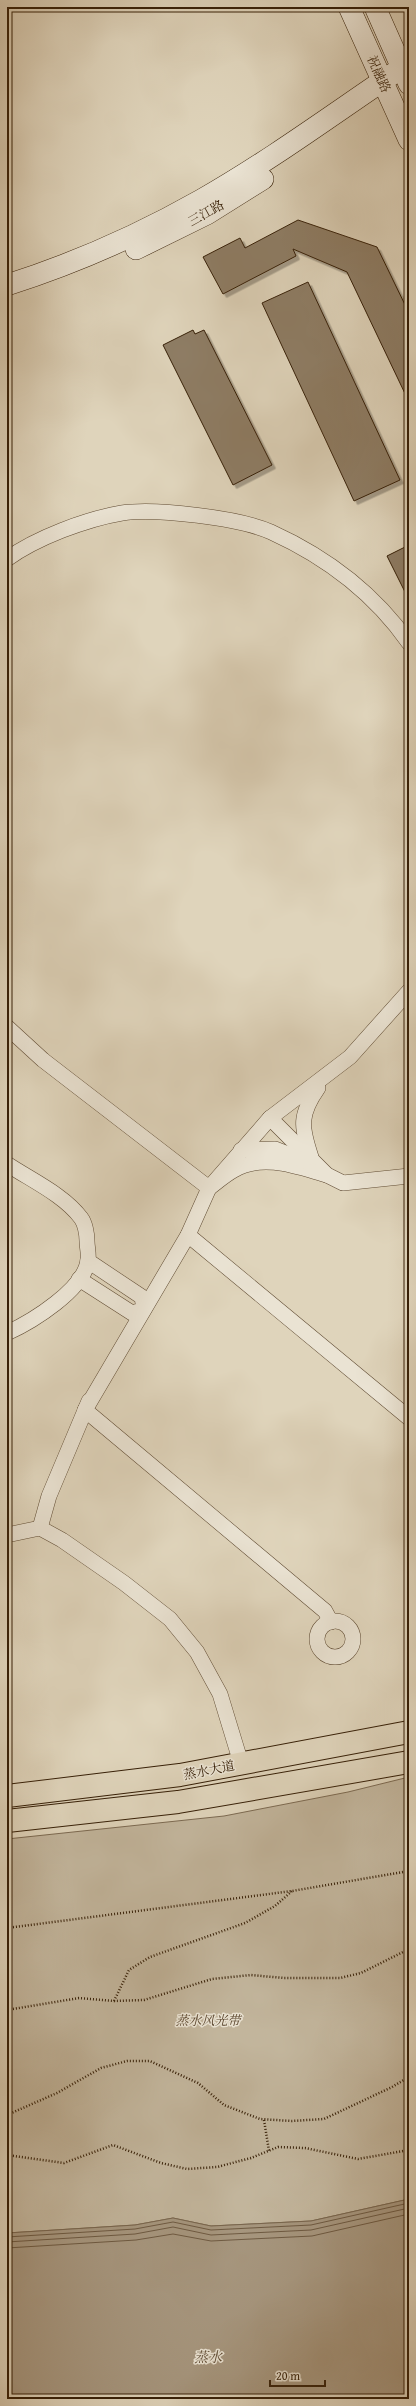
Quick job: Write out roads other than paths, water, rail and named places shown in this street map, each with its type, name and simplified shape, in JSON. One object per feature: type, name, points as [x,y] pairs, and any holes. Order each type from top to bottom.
[{"type":"main road","name":"祝融路","points":[[348,7],[409,140]]},
{"type":"main road","name":"祝融路","points":[[375,7],[407,75]]},
{"type":"main road","points":[[385,88],[407,75]]},
{"type":"main road","name":"三江路","points":[[7,285],[132,235],[201,200],[385,88]]},
{"type":"main road","name":"三江路","points":[[7,299],[136,250],[207,214],[385,88]]},
{"type":"main road","name":"蒸水大道","points":[[7,1796],[180,1775],[409,1732]]},
{"type":"main road","name":"蒸水大道","points":[[7,1821],[178,1802],[409,1762]]},
{"type":"street","points":[[7,559],[60,530],[122,513],[168,514],[219,519],[270,531],[313,553],[356,584],[394,620],[409,642]]},
{"type":"street","points":[[40,1528],[49,1496],[108,1355],[139,1306],[188,1235],[209,1188],[270,1118],[328,1076],[350,1057],[409,991]]},
{"type":"street","points":[[7,1027],[43,1060],[209,1188]]},
{"type":"street","points":[[312,1160],[302,1120],[307,1103],[328,1076]]},
{"type":"street","points":[[270,1118],[328,1175]]},
{"type":"street","points":[[241,1150],[275,1149],[288,1153],[302,1158],[343,1183],[409,1176]]},
{"type":"street","points":[[209,1188],[234,1169],[247,1164],[266,1162],[286,1164],[328,1175]]},
{"type":"street","points":[[7,1164],[69,1204],[82,1219],[87,1236],[88,1261],[79,1279],[53,1307],[29,1322],[7,1333]]},
{"type":"street","points":[[188,1235],[409,1418]]},
{"type":"street","points":[[88,1261],[139,1306]]},
{"type":"street","points":[[79,1279],[139,1306]]},
{"type":"street","points":[[85,1410],[325,1611],[331,1622]]},
{"type":"street","points":[[7,1535],[40,1528],[62,1540],[99,1566],[170,1620],[197,1652],[220,1694],[241,1764]]},
{"type":"water","name":"蒸水","points":[[409,2199],[409,2399],[7,2399],[7,2233],[135,2225],[173,2218],[211,2226],[311,2221]]},
{"type":"park label","name":"蒸水风光带","points":[[208,2020]]}]
